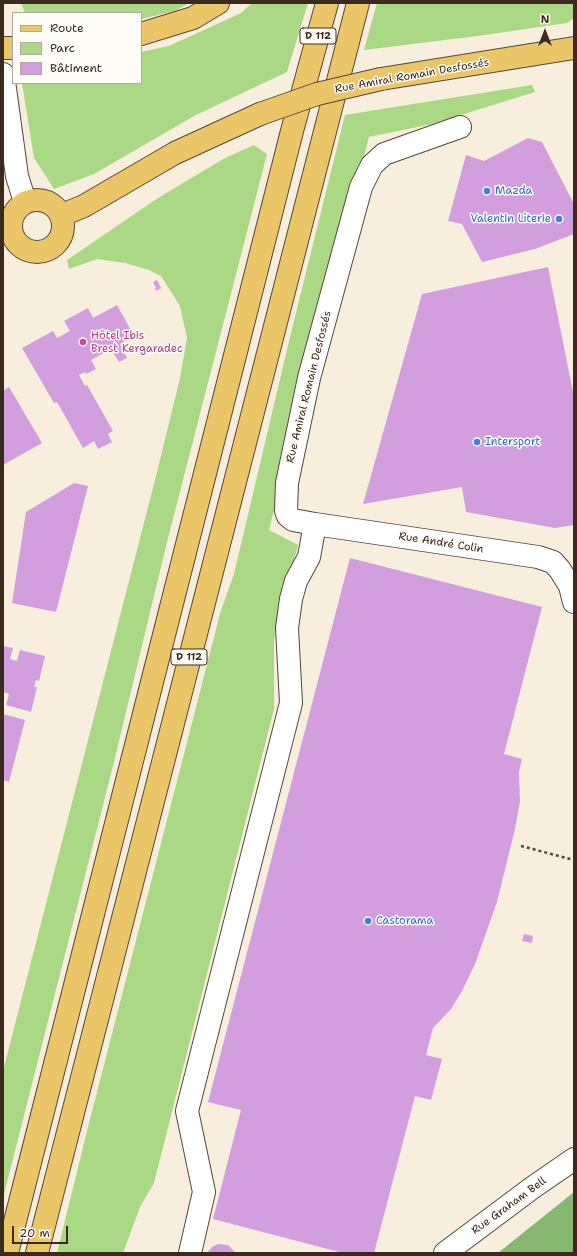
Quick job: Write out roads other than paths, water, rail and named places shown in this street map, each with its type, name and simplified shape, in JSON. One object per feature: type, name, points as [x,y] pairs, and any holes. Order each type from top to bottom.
[{"type":"main road","points":[[142,34],[193,18],[218,3]]},
{"type":"main road","name":"D 112","points":[[7,1253],[288,146],[327,3]]},
{"type":"main road","name":"D 112","points":[[37,1253],[358,3]]},
{"type":"main road","name":"Rue Amiral Romain Desfossés","points":[[62,215],[84,206],[174,153],[260,114],[317,94],[381,79],[574,48]]},
{"type":"main road","points":[[34,199],[42,200],[57,208],[62,215],[64,224],[63,234],[59,242],[49,250],[36,252],[28,251],[21,247],[9,247],[11,220],[18,207],[25,202],[34,199]]},
{"type":"street","points":[[3,74],[17,176],[25,202]]},
{"type":"street","name":"Rue Amiral Romain Desfossés","points":[[315,524],[293,520],[288,516],[286,511],[286,483],[307,386],[361,187],[372,165],[384,154],[460,127]]},
{"type":"street","points":[[190,1253],[204,1192],[187,1111],[291,703],[287,628],[291,599],[296,581],[309,557],[315,524]]},
{"type":"street","name":"Rue André Colin","points":[[315,524],[538,557],[553,562],[560,570],[570,586],[574,602]]},
{"type":"street","name":"Rue Graham Bell","points":[[446,1253],[532,1188],[574,1159]]},
{"type":"place","name":"Mazda","points":[[487,191]]},
{"type":"place","name":"Valentin Literie","points":[[559,219]]},
{"type":"place","name":"Hôtel Ibis Brest Kergaradec","points":[[83,342]]},
{"type":"place","name":"Intersport","points":[[477,442]]},
{"type":"place","name":"Castorama","points":[[368,921]]}]
